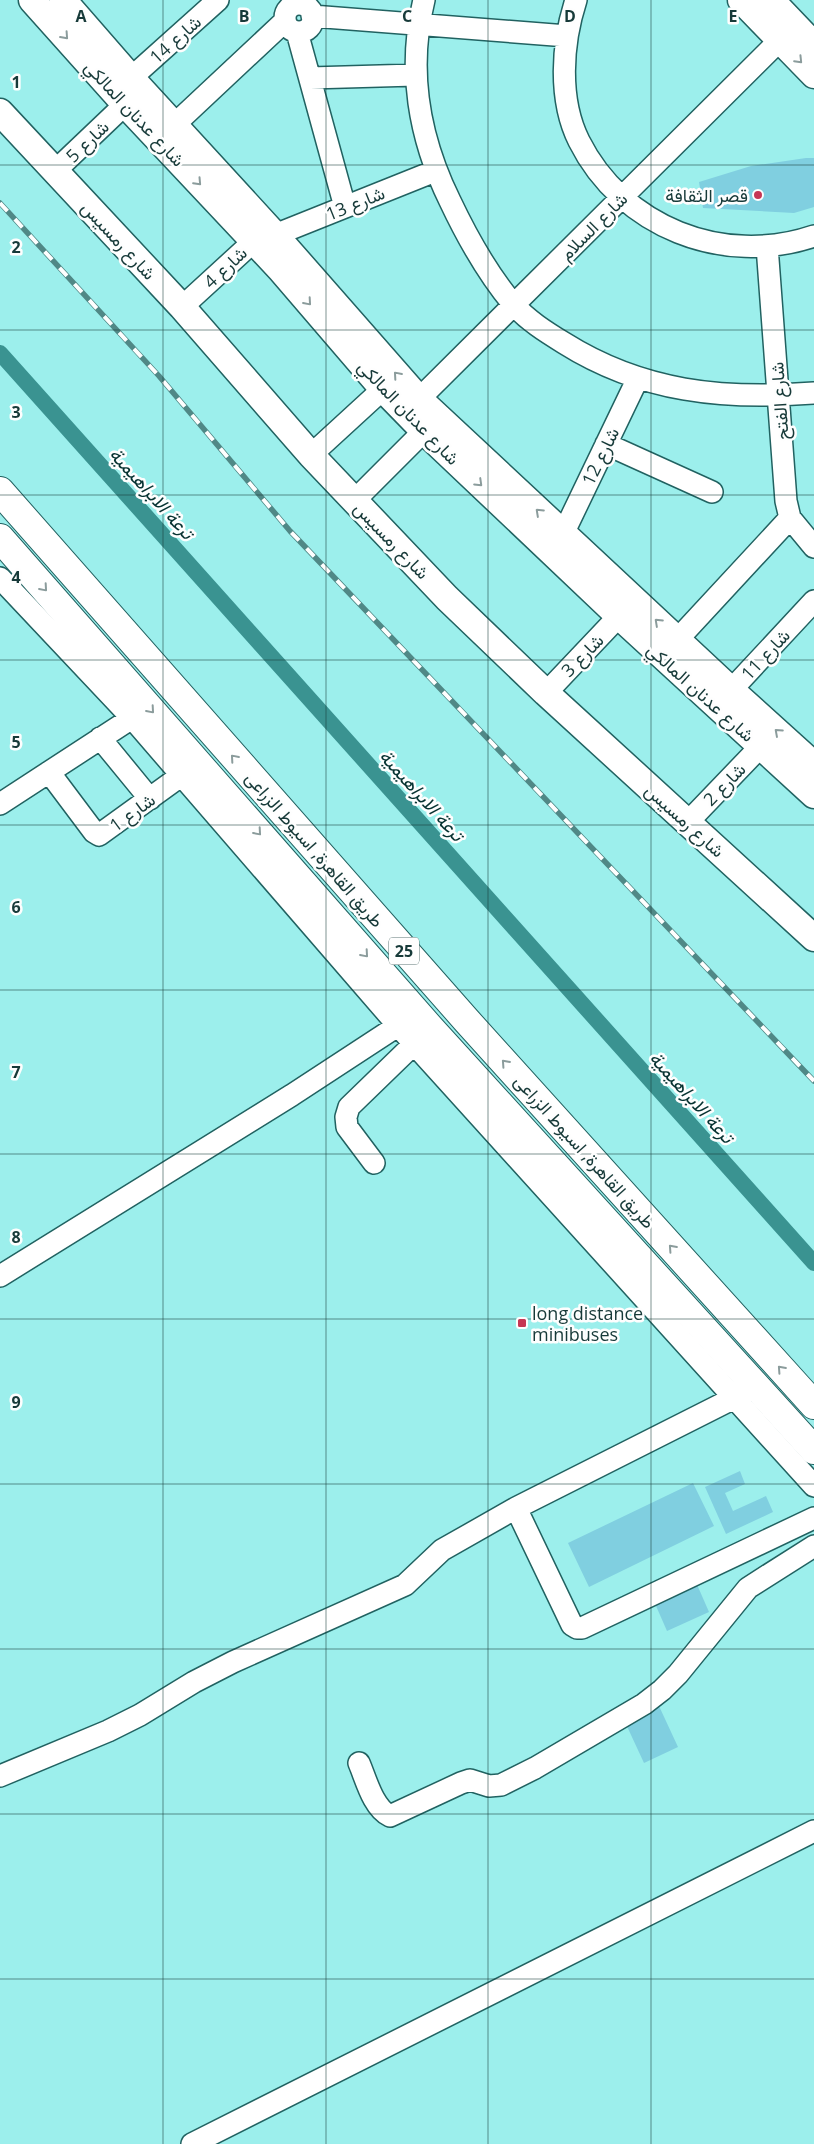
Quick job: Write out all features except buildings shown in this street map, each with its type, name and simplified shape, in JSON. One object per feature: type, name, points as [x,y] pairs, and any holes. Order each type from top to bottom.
[{"type":"highway","name":"طريق القاهرة, اسيوط الزراعى","points":[[0,491],[455,1008],[814,1405]]},
{"type":"highway","name":"طريق القاهرة, اسيوط الزراعى","points":[[0,538],[415,1033],[746,1392],[814,1450]]},
{"type":"highway","points":[[415,1033],[455,1008]]},
{"type":"main road","name":"شارع عدنان المالكي","points":[[32,0],[133,91],[174,125],[412,406],[563,534],[677,640],[760,747],[814,795]]},
{"type":"main road","name":"شارع عدنان المالكي","points":[[63,0],[133,91],[266,234],[383,389],[412,406],[424,431],[618,616],[724,699],[814,765]]},
{"type":"main road","points":[[741,0],[814,75]]},
{"type":"main road","points":[[771,0],[814,45]]},
{"type":"main road","name":"شارع رمسيس","points":[[0,112],[182,307],[311,455],[447,598],[546,693],[814,938]]},
{"type":"street","points":[[424,0],[418,25],[415,74],[421,123],[435,171],[458,218],[483,262],[514,305],[534,323],[583,355],[638,378],[693,392],[721,395],[814,393]]},
{"type":"street","points":[[576,0],[567,36],[564,72],[568,106],[578,140],[596,169],[621,198],[659,224],[680,234],[725,245],[767,246],[814,236]]},
{"type":"street","name":"شارع 14","points":[[133,91],[206,4]]},
{"type":"street","points":[[298,12],[310,78],[345,207]]},
{"type":"street","points":[[174,125],[298,12],[418,25],[567,36]]},
{"type":"street","name":"شارع السلام","points":[[412,406],[780,40]]},
{"type":"street","points":[[310,78],[415,74]]},
{"type":"street","name":"شارع 5","points":[[54,172],[133,91]]},
{"type":"street","name":"شارع 13","points":[[266,234],[345,207],[435,171]]},
{"type":"street","name":"شارع 4","points":[[182,307],[266,234]]},
{"type":"street","name":"شارع الفتح","points":[[767,246],[786,501],[790,518],[814,547]]},
{"type":"street","name":"شارع 12","points":[[563,534],[638,378]]},
{"type":"street","points":[[311,455],[383,389]]},
{"type":"street","points":[[354,501],[424,431]]},
{"type":"street","points":[[606,444],[712,492]]},
{"type":"street","points":[[677,640],[790,518]]},
{"type":"street","name":"طريق القاهرة, اسيوط الزراعى","points":[[0,578],[132,718],[415,1033]]},
{"type":"street","name":"شارع 11","points":[[724,699],[814,601]]},
{"type":"street","name":"شارع 3","points":[[546,693],[618,616]]},
{"type":"street","points":[[0,804],[132,718]]},
{"type":"street","points":[[100,738],[150,799]]},
{"type":"street","name":"شارع 2","points":[[688,822],[760,747]]},
{"type":"street","name":"شارع 1","points":[[49,772],[96,834],[102,834],[182,775]]},
{"type":"street","points":[[374,1163],[347,1127],[346,1116],[349,1107],[415,1033]]},
{"type":"street","points":[[0,1276],[292,1095],[415,1033]]},
{"type":"street","points":[[0,1776],[116,1727],[224,1666],[287,1636],[405,1585],[442,1550],[516,1508],[746,1392]]},
{"type":"street","name":"طريق القاهرة, اسيوط الزراعى","points":[[746,1392],[814,1486]]},
{"type":"street","points":[[516,1508],[572,1625],[577,1628],[582,1628],[814,1518]]},
{"type":"street","points":[[359,1763],[377,1804],[383,1813],[390,1816],[470,1780],[490,1786],[501,1785],[535,1768],[627,1715],[656,1695],[678,1674],[748,1588],[814,1546]]},
{"type":"street","points":[[192,2144],[814,1831]]},
{"type":"waterway","name":"ترعة الابراهيمية","points":[[0,353],[814,1263]]},
{"type":"railway","points":[[0,203],[159,376],[290,531],[814,1081]]},
{"type":"place","name":"قصر الثقافة","points":[[758,195]]},
{"type":"place","name":"long distance minibuses","points":[[522,1323]]}]
